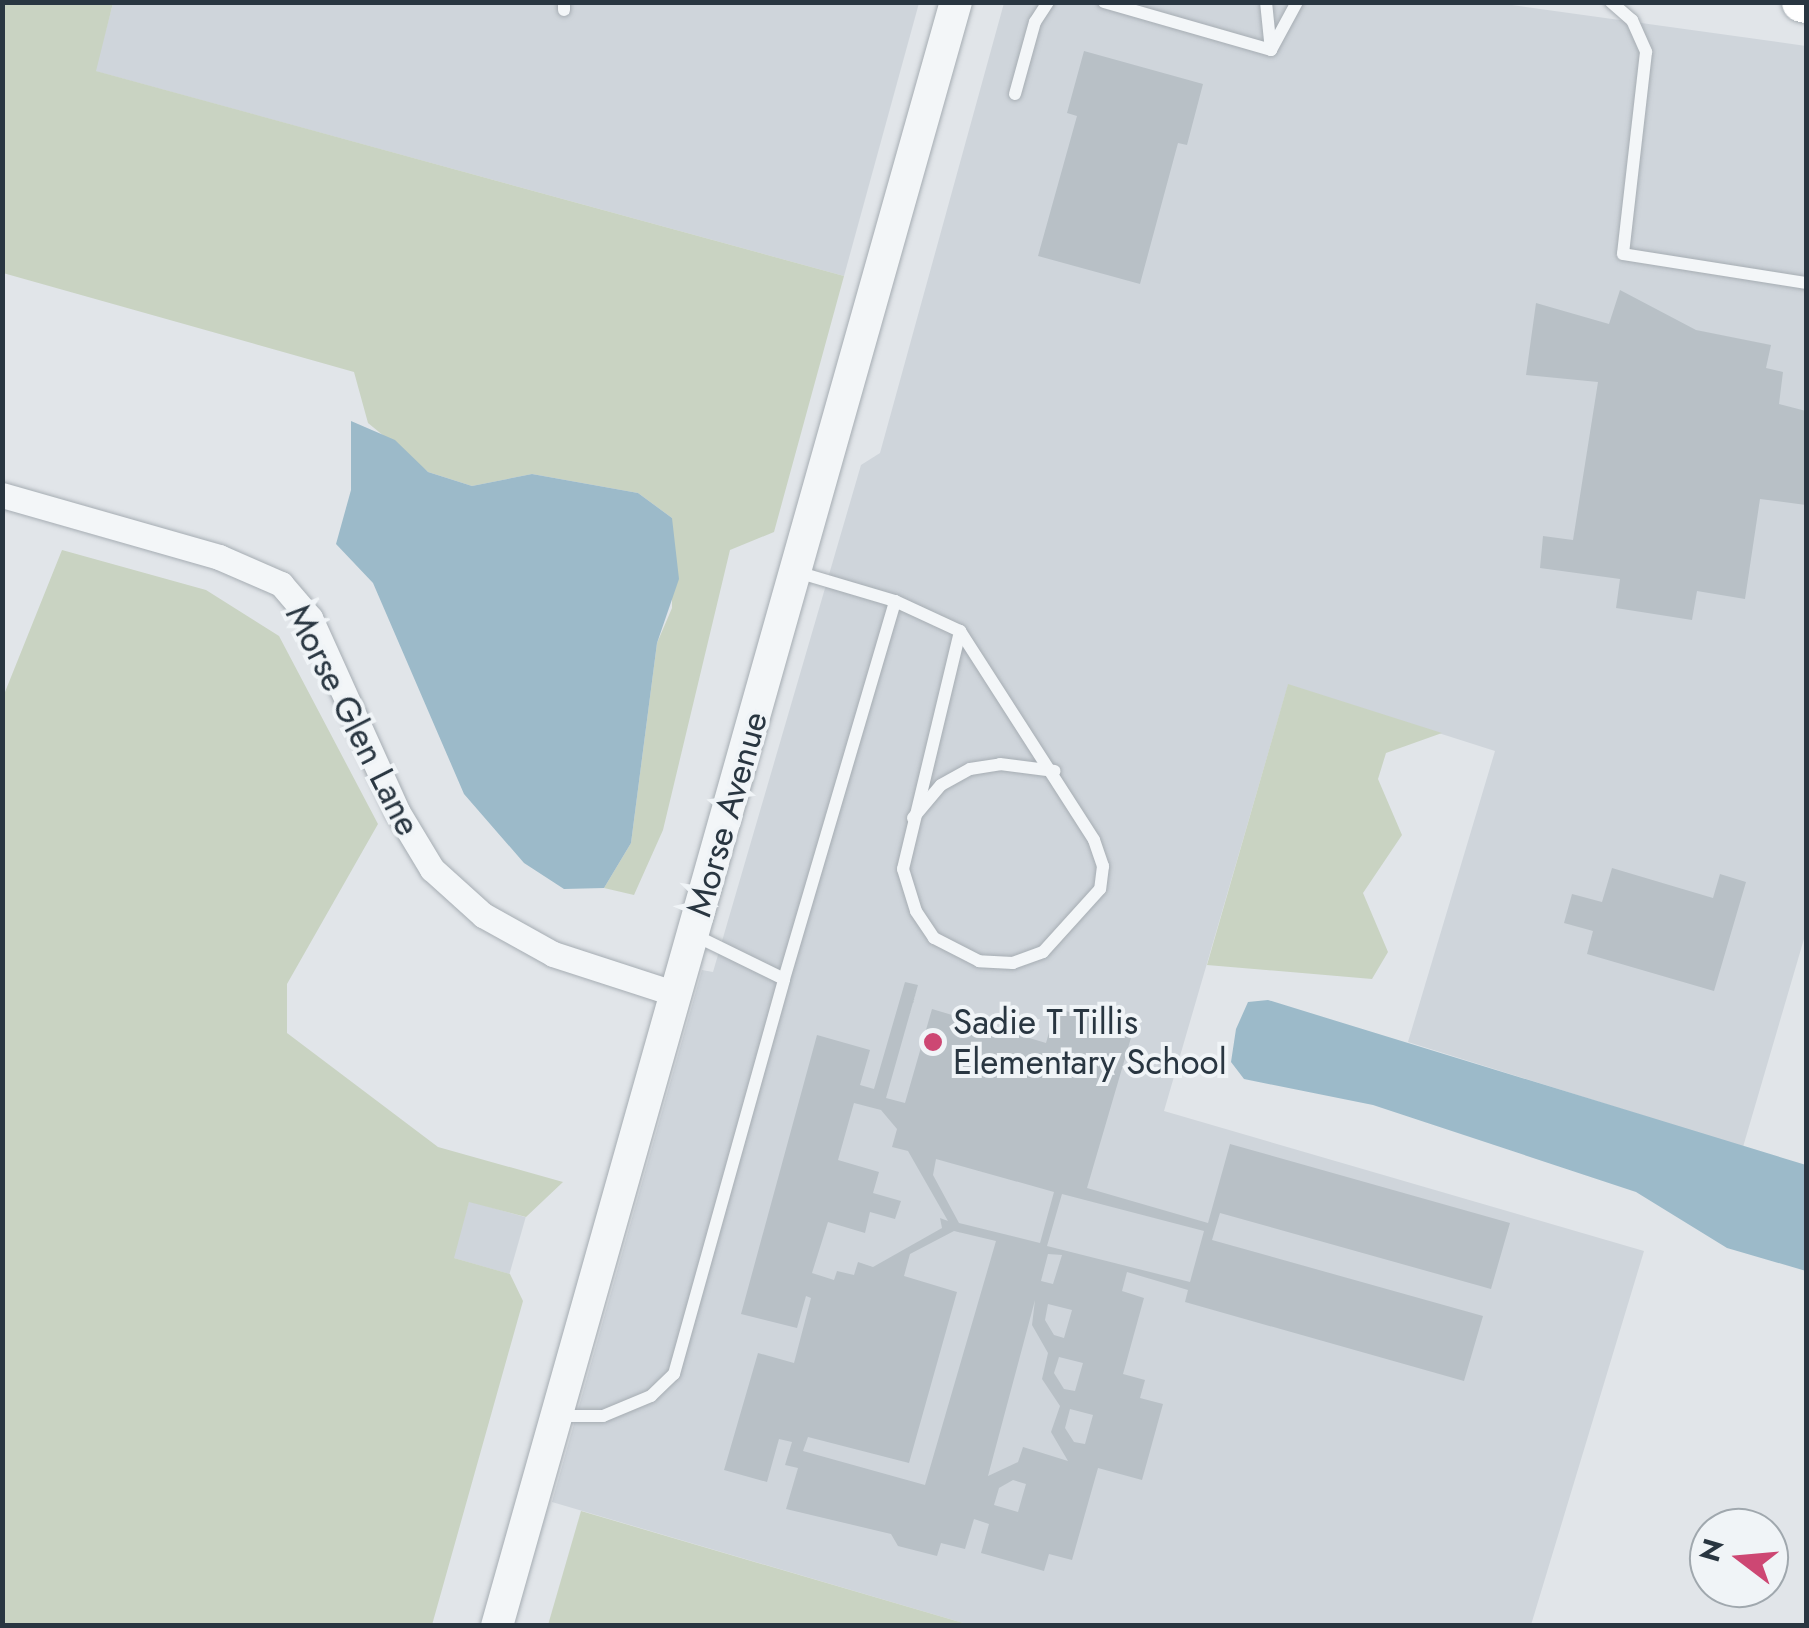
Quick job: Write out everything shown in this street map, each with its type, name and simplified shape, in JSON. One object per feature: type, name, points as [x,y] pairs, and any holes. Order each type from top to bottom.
[{"type":"street","name":"Morse Avenue","points":[[498,1626],[956,2]]},
{"type":"street","name":"Morse Glen Lane","points":[[2,495],[219,557],[281,584],[310,618],[397,811],[432,869],[483,915],[553,954],[676,994]]},
{"type":"lane","points":[[1015,94],[1035,22],[1048,2]]},
{"type":"lane","points":[[1104,2],[1271,50]]},
{"type":"lane","points":[[1266,2],[1271,50]]},
{"type":"lane","points":[[1271,50],[1297,2]]},
{"type":"lane","points":[[1610,2],[1632,20],[1646,52],[1623,254],[1806,283]]},
{"type":"lane","points":[[795,571],[895,600],[960,630],[1055,771],[1101,856],[1100,889],[1043,952],[1012,963],[960,954],[934,938],[916,911],[903,869],[910,822],[960,630]]},
{"type":"lane","points":[[557,1416],[603,1416],[651,1396],[674,1374],[895,600]]},
{"type":"lane","points":[[910,822],[942,786],[970,769],[1018,764],[1055,771]]},
{"type":"lane","points":[[693,934],[784,978]]},
{"type":"shaded area","points":[[113,3],[919,3],[844,276],[95,71]]},
{"type":"shaded area","points":[[1004,3],[1498,3],[1806,46],[1806,932],[1743,1147],[1408,1042],[1495,751],[1288,685],[1164,1111],[1644,1251],[1531,1625],[970,1625],[552,1502],[702,970],[713,972],[861,465],[880,453]]},
{"type":"shaded area","points":[[469,1201],[526,1217],[509,1274],[453,1258]]},
{"type":"green space","points":[[2,3],[113,3],[96,71],[844,276],[774,532],[730,550],[663,830],[634,895],[604,888],[631,843],[657,643],[672,608],[672,518],[638,493],[532,474],[472,486],[428,472],[368,423],[354,372],[3,273]]},
{"type":"green space","points":[[62,550],[206,590],[279,636],[378,824],[287,984],[287,1033],[438,1147],[563,1182],[526,1217],[469,1202],[454,1258],[510,1274],[523,1301],[432,1625],[3,1625],[3,697]]},
{"type":"green space","points":[[1288,684],[1442,733],[1386,753],[1378,779],[1402,835],[1363,893],[1388,952],[1372,979],[1207,965]]},
{"type":"green space","points":[[581,1511],[970,1625],[548,1625]]},
{"type":"water","points":[[351,421],[395,440],[428,472],[472,486],[532,474],[638,493],[672,518],[679,579],[657,643],[631,843],[604,888],[564,889],[524,863],[464,794],[373,583],[336,544],[351,490]]},
{"type":"water","points":[[1268,1000],[1806,1165],[1806,1271],[1727,1248],[1636,1192],[1373,1105],[1244,1079],[1231,1062],[1236,1029],[1248,1002]]},
{"type":"building","points":[[1084,51],[1203,84],[1187,145],[1178,143],[1140,284],[1038,256],[1077,116],[1067,113]]},
{"type":"building","points":[[1620,290],[1696,330],[1771,345],[1766,368],[1783,372],[1779,404],[1806,411],[1806,505],[1760,499],[1745,599],[1697,591],[1692,620],[1616,608],[1620,579],[1540,568],[1543,536],[1573,540],[1598,382],[1526,375],[1536,303],[1609,324]]},
{"type":"building","points":[[1612,868],[1713,898],[1720,874],[1746,882],[1714,991],[1587,954],[1593,931],[1564,923],[1572,894],[1602,902]]},
{"type":"building","points":[[905,982],[918,985],[886,1098],[905,1103],[932,1009],[1046,1043],[1056,1008],[1133,1031],[1087,1188],[1208,1223],[1230,1144],[1510,1223],[1491,1289],[1220,1213],[1212,1240],[1483,1316],[1464,1381],[1185,1302],[1188,1290],[1127,1272],[1122,1291],[1144,1298],[1123,1374],[1145,1380],[1140,1398],[1163,1404],[1142,1480],[1098,1468],[1072,1560],[1049,1554],[1044,1571],[981,1553],[989,1524],[974,1519],[965,1549],[941,1543],[937,1556],[898,1546],[891,1534],[786,1509],[798,1468],[785,1465],[792,1442],[779,1439],[767,1482],[724,1470],[758,1353],[794,1363],[811,1298],[806,1296],[797,1328],[741,1314],[817,1035],[870,1050],[860,1085],[874,1089]],"holes":[[[854,1103],[881,1110],[897,1129],[892,1147],[908,1151],[948,1221],[940,1218],[942,1228],[873,1267],[858,1262],[854,1275],[837,1271],[834,1280],[812,1273],[828,1222],[865,1233],[870,1212],[895,1219],[901,1201],[873,1193],[879,1172],[838,1160]],[[936,1159],[1054,1192],[1040,1243],[959,1223],[933,1175]],[[1062,1194],[1204,1231],[1190,1282],[1047,1246]],[[954,1231],[996,1241],[925,1485],[803,1451],[808,1437],[909,1463],[957,1292],[904,1276],[910,1254]],[[1048,1254],[1062,1255],[1053,1284],[1041,1281]],[[1035,1300],[1032,1325],[1048,1353],[1042,1379],[1060,1406],[1051,1432],[1068,1461],[1023,1447],[1018,1462],[988,1476]],[[1048,1304],[1072,1310],[1064,1338],[1054,1335],[1045,1320]],[[1059,1357],[1083,1363],[1075,1391],[1064,1389],[1054,1373]],[[1070,1409],[1093,1415],[1085,1444],[1074,1442],[1065,1428]],[[1013,1480],[1026,1484],[1018,1512],[994,1505],[999,1488]]]},
{"type":"place","name":"Sadie T Tillis Elementary School","points":[[933,1042]]}]
